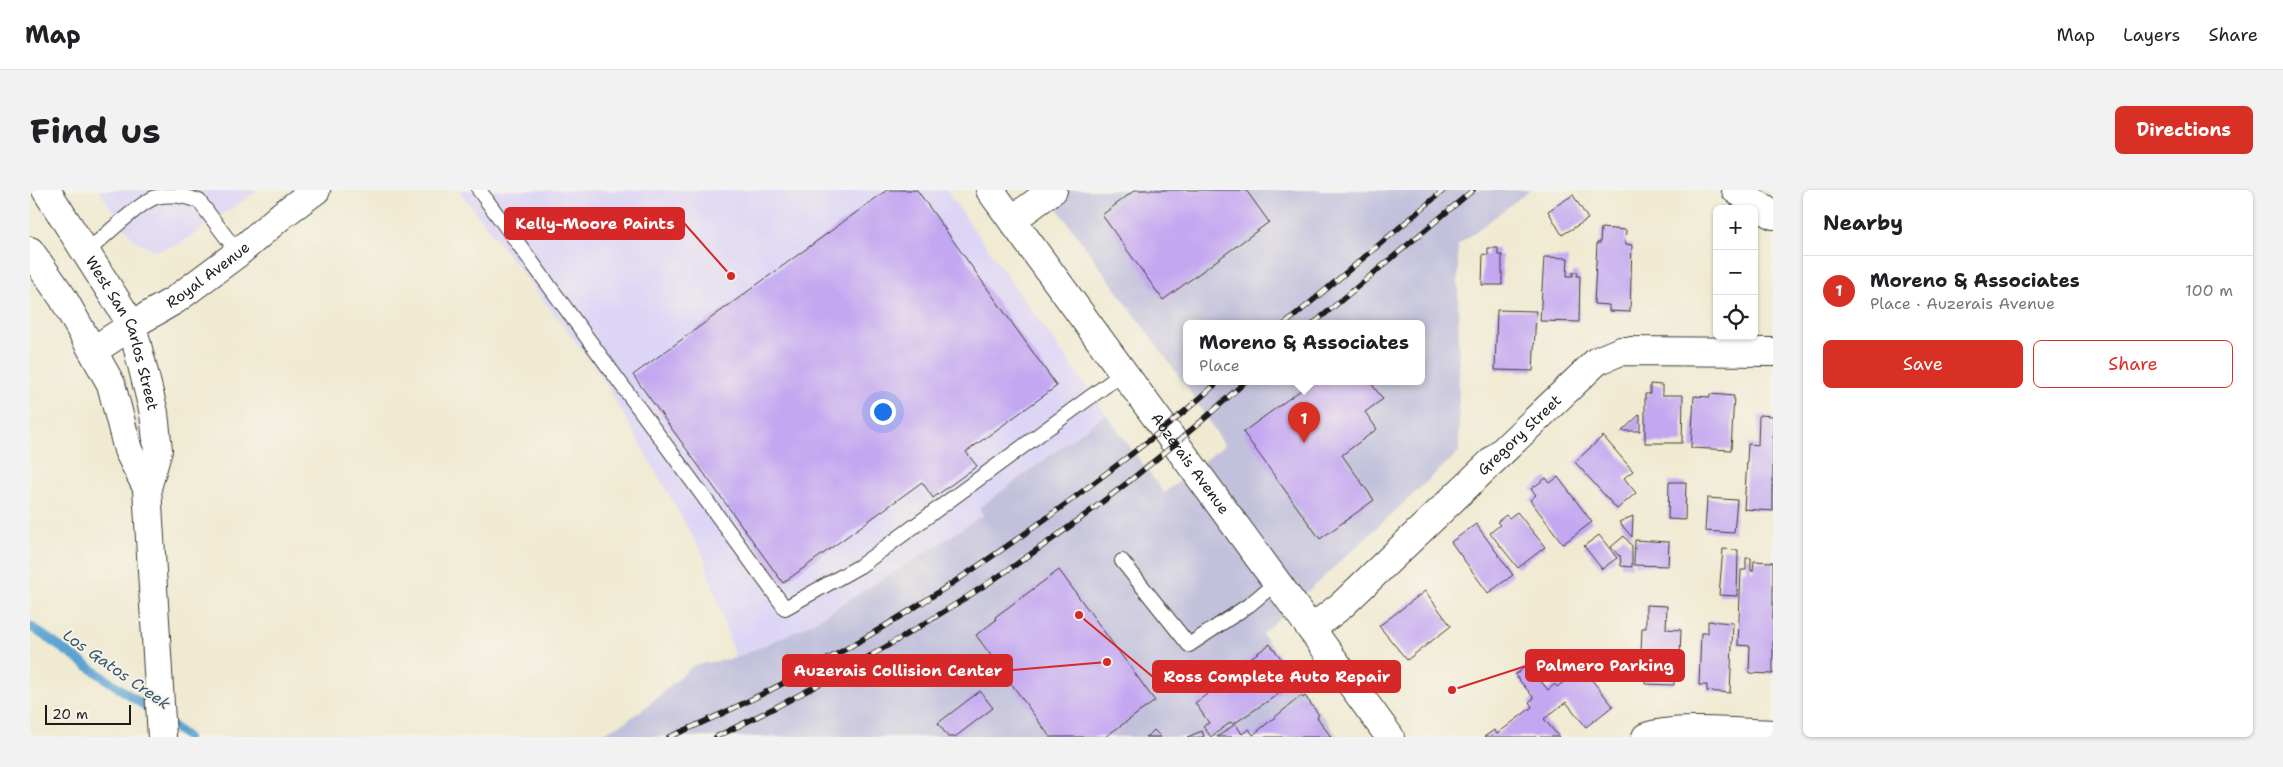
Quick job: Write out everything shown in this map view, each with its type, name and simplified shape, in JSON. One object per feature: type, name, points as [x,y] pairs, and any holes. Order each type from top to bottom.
[{"type":"main road","name":"West San Carlos Street","points":[[46,190],[132,324],[152,404],[158,450],[147,488],[162,737]]},
{"type":"main road","name":"Royal Avenue","points":[[93,351],[132,324],[175,300],[238,253],[282,215],[316,190]]},
{"type":"main road","name":"Auzerais Avenue","points":[[990,190],[1390,737]]},
{"type":"main road","points":[[1012,220],[1054,190]]},
{"type":"main road","points":[[1736,190],[1773,215]]},
{"type":"main road","name":"West San Carlos Street","points":[[30,251],[63,298],[111,384],[128,450],[147,488]]},
{"type":"main road","name":"Gregory Street","points":[[1311,629],[1342,604],[1597,361],[1621,352],[1773,352]]},
{"type":"main road","points":[[1646,737],[1654,734],[1696,732],[1773,734]]},
{"type":"lane","points":[[479,190],[785,608],[860,566],[1123,373]]},
{"type":"lane","points":[[86,253],[118,224],[155,198],[179,196],[199,202],[238,253]]},
{"type":"lane","points":[[1122,561],[1189,645],[1249,605],[1276,582]]},
{"type":"shaded area","points":[[98,190],[259,190],[178,245],[155,251],[134,240]]},
{"type":"shaded area","points":[[458,190],[946,190],[1106,414],[980,508],[983,515],[947,539],[805,627],[735,658],[703,555],[600,373]]},
{"type":"shaded area","points":[[1044,190],[1530,190],[1458,245],[1459,452],[1262,634],[1338,737],[590,737],[601,734],[625,722],[646,707],[694,665],[735,658],[805,627],[947,539],[983,515],[979,508],[1106,414],[1164,493],[1224,445],[1185,385],[1425,385],[1425,320],[1183,320],[1183,382]]},
{"type":"building","points":[[887,190],[917,190],[1057,386],[966,452],[977,466],[933,498],[922,482],[783,583],[633,375]]},
{"type":"building","points":[[1135,190],[1246,190],[1269,222],[1163,300],[1102,215]]},
{"type":"building","points":[[1573,195],[1588,219],[1562,235],[1548,211]]},
{"type":"building","points":[[1601,228],[1626,230],[1625,244],[1632,245],[1630,312],[1609,311],[1609,305],[1594,304],[1597,243],[1600,243]]},
{"type":"building","points":[[1488,248],[1498,248],[1498,255],[1502,255],[1502,285],[1482,285],[1483,254],[1488,255]]},
{"type":"building","points":[[1544,257],[1568,258],[1567,276],[1573,276],[1573,272],[1578,272],[1577,276],[1580,276],[1579,322],[1540,321]]},
{"type":"building","points":[[1497,310],[1536,311],[1533,371],[1495,370]]},
{"type":"building","points":[[1650,384],[1662,385],[1662,395],[1683,395],[1682,443],[1645,443],[1645,394],[1650,394]]},
{"type":"building","points":[[1308,385],[1372,385],[1383,399],[1365,412],[1377,429],[1342,455],[1374,500],[1320,539],[1243,432]]},
{"type":"building","points":[[1710,394],[1734,396],[1731,450],[1691,448],[1694,396],[1710,397]]},
{"type":"building","points":[[1640,414],[1640,431],[1622,431]]},
{"type":"building","points":[[1759,415],[1773,416],[1773,511],[1744,509],[1748,444],[1758,445]]},
{"type":"building","points":[[1603,436],[1633,471],[1624,478],[1636,493],[1617,509],[1575,462]]},
{"type":"building","points":[[1558,477],[1592,522],[1563,544],[1530,500],[1536,495],[1531,489],[1546,478],[1550,483]]},
{"type":"building","points":[[1669,482],[1686,482],[1685,520],[1668,519]]},
{"type":"building","points":[[1707,498],[1737,500],[1734,533],[1705,531]]},
{"type":"building","points":[[1517,512],[1545,547],[1518,568],[1490,533],[1500,525],[1497,522],[1506,515],[1509,518]]},
{"type":"building","points":[[1633,516],[1632,537],[1619,522]]},
{"type":"building","points":[[1476,524],[1513,575],[1488,593],[1451,542]]},
{"type":"building","points":[[1599,535],[1617,558],[1602,569],[1584,546]]},
{"type":"building","points":[[1624,536],[1632,546],[1632,567],[1621,566],[1620,555],[1611,547]]},
{"type":"building","points":[[1635,540],[1669,542],[1668,566],[1634,565]]},
{"type":"building","points":[[1723,549],[1738,550],[1737,596],[1719,595]]},
{"type":"building","points":[[1746,558],[1751,558],[1751,571],[1753,571],[1754,561],[1773,562],[1773,674],[1749,673],[1750,646],[1738,645],[1741,570],[1746,570]]},
{"type":"building","points":[[1059,570],[1155,701],[1105,737],[1050,737],[976,635],[996,620],[995,617]]},
{"type":"building","points":[[1425,591],[1451,626],[1407,660],[1379,626]]},
{"type":"building","points":[[1646,605],[1667,606],[1666,629],[1681,630],[1679,679],[1674,679],[1674,685],[1645,684],[1645,677],[1640,677],[1642,628],[1646,628]]},
{"type":"building","points":[[1708,621],[1733,623],[1730,693],[1707,691],[1707,685],[1699,685],[1701,633],[1708,633]]},
{"type":"building","points":[[1270,644],[1283,661],[1280,664],[1291,681],[1287,684],[1289,687],[1235,723],[1242,734],[1249,729],[1253,735],[1301,696],[1303,698],[1305,696],[1319,715],[1317,717],[1331,737],[1217,737],[1234,725],[1231,722],[1211,737],[1203,726],[1209,723],[1195,703],[1210,692],[1213,685]]},
{"type":"building","points":[[1528,665],[1548,690],[1555,684],[1557,687],[1582,668],[1613,706],[1586,727],[1566,702],[1544,719],[1559,737],[1484,737],[1494,730],[1497,734],[1532,707],[1529,702],[1534,698],[1515,675]]},
{"type":"building","points":[[980,691],[993,708],[955,737],[948,737],[938,723]]},
{"type":"building","points":[[1154,730],[1161,737],[1145,737],[1150,734]]},
{"type":"building","points":[[1202,731],[1204,737],[1187,737]]},
{"type":"waterway","name":"Los Gatos Creek","points":[[30,626],[155,713]]},
{"type":"waterway","name":"Los Gatos Creek","points":[[167,722],[187,737]]},
{"type":"railway","points":[[1290,320],[1444,190]]},
{"type":"railway","points":[[1318,320],[1473,190]]},
{"type":"railway","points":[[669,737],[721,714],[821,663],[919,605],[1059,509],[1160,432],[1215,385]]},
{"type":"railway","points":[[716,737],[857,663],[994,579],[1059,534],[1123,486],[1242,385]]},
{"type":"place","name":"Kelly-Moore Paints","points":[[731,276]]},
{"type":"place","name":"Moreno & Associates","points":[[1304,443]]},
{"type":"place","name":"Ross Complete Auto Repair","points":[[1079,615]]},
{"type":"place","name":"Auzerais Collision Center","points":[[1107,662]]},
{"type":"place","name":"Palmero Parking","points":[[1452,690]]}]
